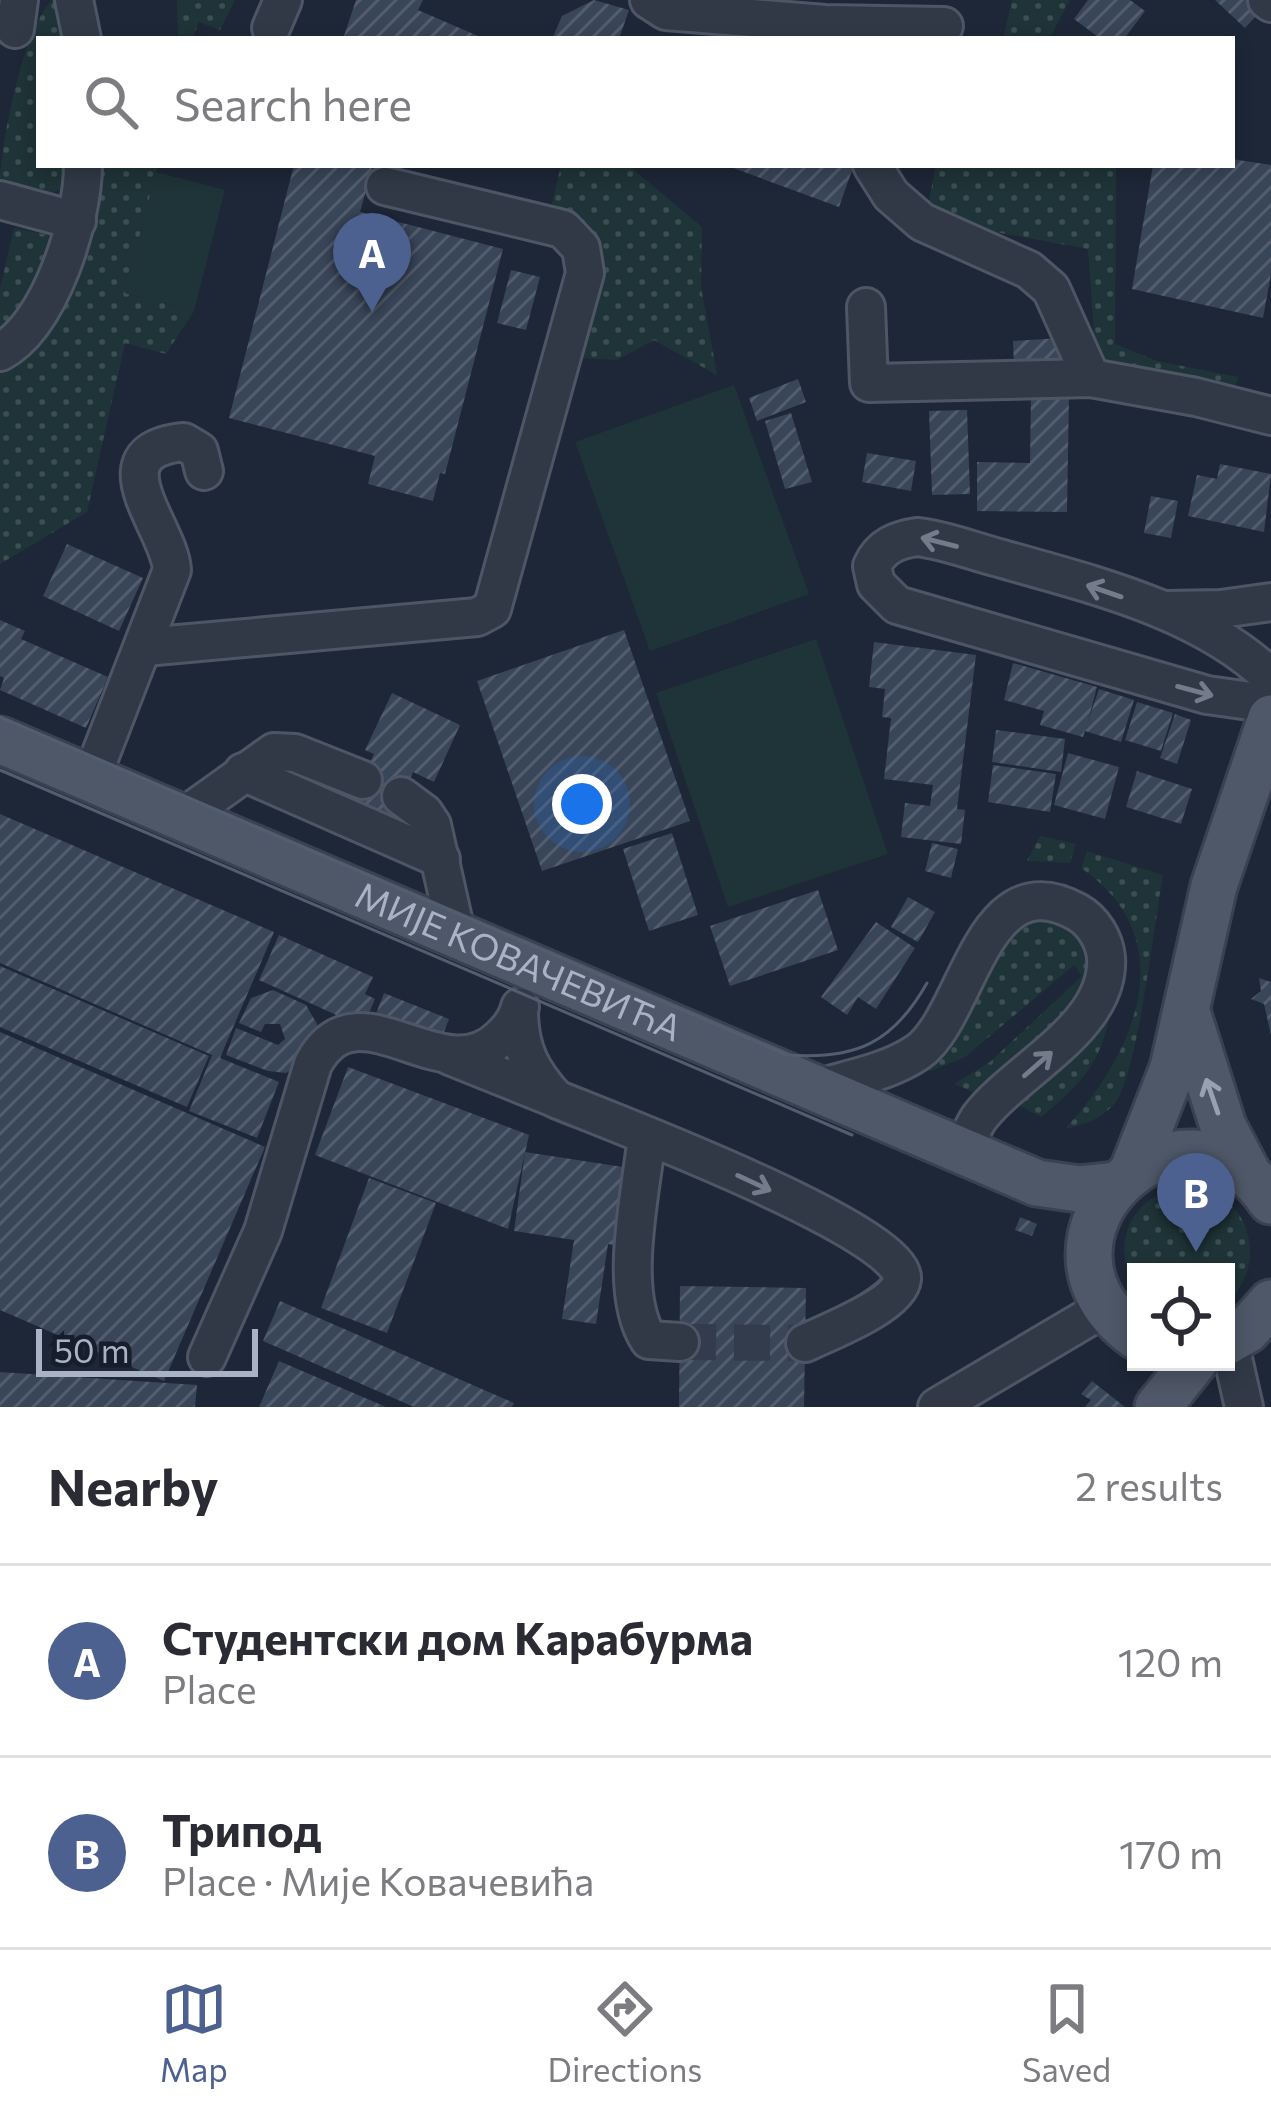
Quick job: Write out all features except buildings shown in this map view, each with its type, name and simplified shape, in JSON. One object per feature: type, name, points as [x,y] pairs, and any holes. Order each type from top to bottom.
[{"type":"main road","points":[[1089,1247],[1100,1208],[1124,1177],[1173,1069],[1221,863],[1271,718]]},
{"type":"main road","name":"МИЈЕ КОВАЧЕВИЋА","points":[[0,740],[1037,1183],[1079,1189],[1124,1177],[1160,1157],[1191,1154],[1221,1160],[1259,1188]]},
{"type":"main road","points":[[1221,863],[1271,787]]},
{"type":"main road","points":[[1188,1013],[1223,1126],[1259,1188]]},
{"type":"main road","name":"МИЈЕ КОВАЧЕВИЋА","points":[[1037,1183],[1064,1210],[1089,1247],[1091,1268],[1127,1327]]},
{"type":"main road","points":[[1235,1341],[1271,1304]]},
{"type":"main road","points":[[1151,1371],[1159,1407],[1200,1371]]},
{"type":"street","points":[[74,0],[81,36]]},
{"type":"street","points":[[649,0],[667,11],[944,26]]},
{"type":"street","points":[[0,352],[27,331],[54,281],[77,221],[83,168]]},
{"type":"street","points":[[874,168],[891,195],[922,222],[1029,270],[1052,289],[1091,378]]},
{"type":"street","points":[[145,647],[477,617],[492,609],[585,260],[574,236],[563,229],[385,185]]},
{"type":"street","points":[[0,200],[77,221]]},
{"type":"street","points":[[866,307],[869,382],[1091,378],[1271,416]]},
{"type":"street","points":[[91,779],[145,647],[172,563],[140,485],[143,462],[158,448],[184,442],[199,451],[204,471]]},
{"type":"street","points":[[1271,678],[1228,644],[1156,610],[1052,573],[926,538],[893,543],[872,566],[876,584],[897,605],[1208,695],[1271,704]]},
{"type":"street","points":[[1156,610],[1271,602]]},
{"type":"street","points":[[182,818],[262,758],[283,752],[363,780]]},
{"type":"street","points":[[242,772],[441,859]]},
{"type":"street","points":[[401,796],[428,819],[457,937]]},
{"type":"street","points":[[815,1089],[875,1072],[920,1051],[986,940],[1011,913],[1040,902],[1078,913],[1094,927],[1105,949],[1106,963],[1095,997],[1066,1038],[980,1117],[964,1151]]},
{"type":"street","points":[[450,1056],[478,1053],[495,1043],[519,1014],[536,969]]},
{"type":"street","points":[[519,1014],[520,1044],[532,1071],[556,1099]]},
{"type":"street","points":[[207,1357],[263,1231],[321,1048],[335,1038],[371,1033],[450,1056],[647,1136],[871,1240],[898,1264],[902,1283],[889,1301],[805,1343]]},
{"type":"street","points":[[647,1136],[631,1293],[636,1321],[649,1340],[680,1342]]},
{"type":"street","points":[[937,1407],[1127,1329]]},
{"type":"street","points":[[1235,1363],[1244,1407]]},
{"type":"green space","points":[[52,0],[62,0],[72,36],[36,36],[36,168],[70,168],[54,193],[34,195],[0,187],[9,117],[41,15]]},
{"type":"green space","points":[[177,0],[235,0],[220,30],[199,22],[193,36],[178,36]]},
{"type":"green space","points":[[1012,0],[1070,0],[1051,36],[1004,36]]},
{"type":"green space","points":[[92,168],[157,168],[125,293],[194,311],[166,354],[125,343],[87,512],[0,564],[0,368]]},
{"type":"green space","points":[[560,168],[632,168],[702,227],[701,287],[717,375],[654,340],[617,360],[563,357],[585,274],[547,225]]},
{"type":"green space","points":[[935,168],[1116,168],[1115,344],[1157,361],[1238,377],[1234,389],[1096,361],[1088,249],[957,225],[929,201]]},
{"type":"green space","points":[[156,172],[225,190],[194,311],[125,293]]},
{"type":"green space","points":[[14,228],[48,235],[50,250],[36,291],[0,341],[0,289]]},
{"type":"green space","points":[[734,385],[809,594],[650,651],[575,442]]},
{"type":"green space","points":[[816,639],[888,854],[728,907],[656,693]]},
{"type":"green space","points":[[1040,836],[1076,844],[1070,863],[1027,861]]},
{"type":"green space","points":[[1087,851],[1163,875],[1138,1032],[1122,1089],[1103,1114],[1065,1129],[1112,1067],[1138,997],[1140,962],[1132,928],[1113,897],[1081,868]]},
{"type":"green space","points":[[1041,909],[1085,935],[1087,979],[1076,1007],[1052,1034],[979,1094],[954,1084],[990,1062],[1082,976],[1074,965],[965,1057],[931,1071],[924,1068],[989,954]]},
{"type":"green space","points":[[1113,993],[1100,1050],[1072,1089],[1041,1117],[1012,1102]]},
{"type":"green space","points":[[1186,1185],[1208,1190],[1239,1214],[1250,1250],[1248,1269],[1235,1293],[1235,1263],[1127,1265],[1126,1238],[1131,1223],[1152,1198]]},
{"type":"tunnel","points":[[680,1342],[805,1343]]},
{"type":"tram line","points":[[0,717],[787,1055],[833,1054],[870,1043],[900,1020],[927,983]]},
{"type":"tram line","points":[[0,770],[852,1135]]},
{"type":"place","name":"Студентски дом Карабурма","points":[[372,312]]},
{"type":"place","name":"Трипод","points":[[1196,1252]]}]
